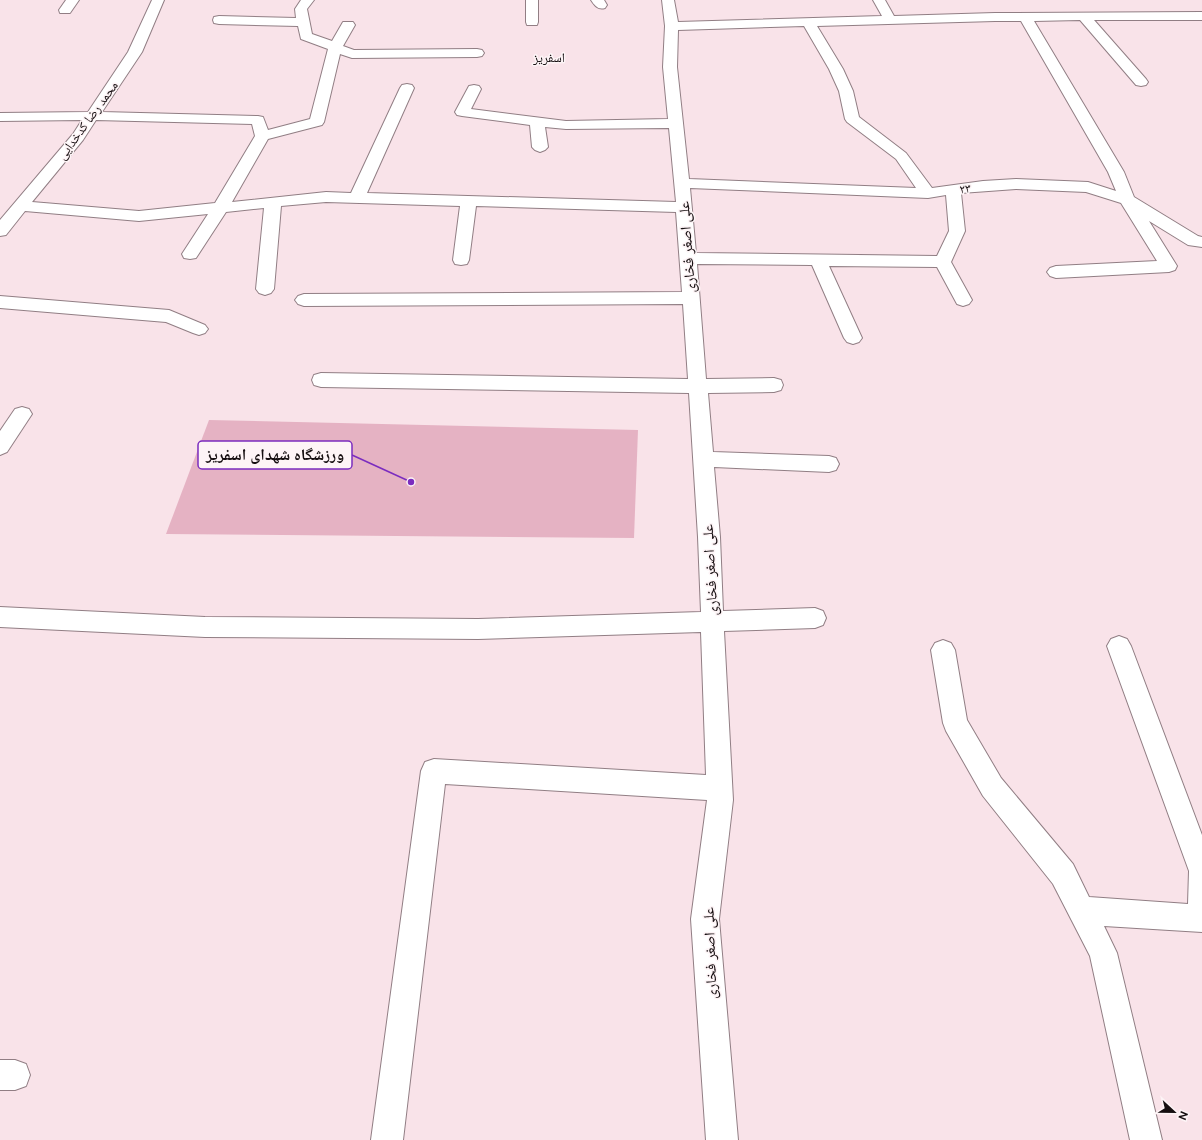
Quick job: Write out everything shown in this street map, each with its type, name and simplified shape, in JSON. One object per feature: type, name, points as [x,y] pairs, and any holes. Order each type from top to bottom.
[{"type":"street","points":[[65,10],[73,0]]},
{"type":"street","name":"محمد رضا کدخدایی","points":[[0,231],[78,137],[135,52],[158,0]]},
{"type":"street","points":[[308,0],[301,9],[306,36],[352,54],[387,47],[477,53]]},
{"type":"street","points":[[532,0],[532,22]]},
{"type":"street","name":"علی اصغر فخاری","points":[[668,0],[672,26],[670,66],[682,183],[704,459],[713,621],[720,800],[705,919],[722,1140]]},
{"type":"street","points":[[879,0],[890,20]]},
{"type":"street","points":[[672,26],[890,20],[993,12],[1025,17],[1084,17],[1132,11],[1202,16]]},
{"type":"street","points":[[1025,17],[1116,172],[1127,200],[1170,266],[1056,272]]},
{"type":"street","points":[[1084,17],[1141,82]]},
{"type":"street","points":[[219,20],[304,22]]},
{"type":"street","points":[[808,22],[836,69],[846,91],[852,119],[901,156],[928,193]]},
{"type":"street","points":[[262,136],[317,122],[335,47],[348,24]]},
{"type":"street","points":[[357,198],[407,88]]},
{"type":"street","points":[[474,89],[462,112],[566,125],[676,123]]},
{"type":"street","points":[[0,117],[92,116],[258,120],[262,136],[221,207],[190,254]]},
{"type":"street","points":[[537,121],[540,147]]},
{"type":"street","name":"۲۳","points":[[682,183],[928,193],[1016,184],[1088,187],[1127,200],[1194,241],[1202,242]]},
{"type":"street","points":[[943,262],[957,231],[953,190]]},
{"type":"street","points":[[21,206],[139,216],[326,197],[684,207]]},
{"type":"street","points":[[461,260],[469,201]]},
{"type":"street","points":[[265,289],[273,202]]},
{"type":"street","points":[[688,258],[943,262]]},
{"type":"street","points":[[818,260],[853,338]]},
{"type":"street","points":[[943,262],[963,300]]},
{"type":"street","points":[[304,300],[691,298]]},
{"type":"street","points":[[0,302],[169,316],[199,329]]},
{"type":"street","points":[[321,380],[698,386],[774,385]]},
{"type":"street","points":[[0,447],[22,414]]},
{"type":"street","points":[[704,459],[829,464]]},
{"type":"street","points":[[0,617],[205,627],[470,629],[814,618]]},
{"type":"street","points":[[1081,910],[1201,919],[1202,871],[1120,646]]},
{"type":"street","points":[[943,650],[955,723],[992,787],[1063,874],[1103,953],[1146,1140]]},
{"type":"street","points":[[387,1140],[434,771],[720,788]]},
{"type":"shaded area","points":[[209,420],[638,430],[634,538],[166,534]]},
{"type":"place","name":"ورزشگاه شهدای اسفریز","points":[[411,482]]},
{"type":"district","name":"اسفریز","points":[[549,57]]}]
